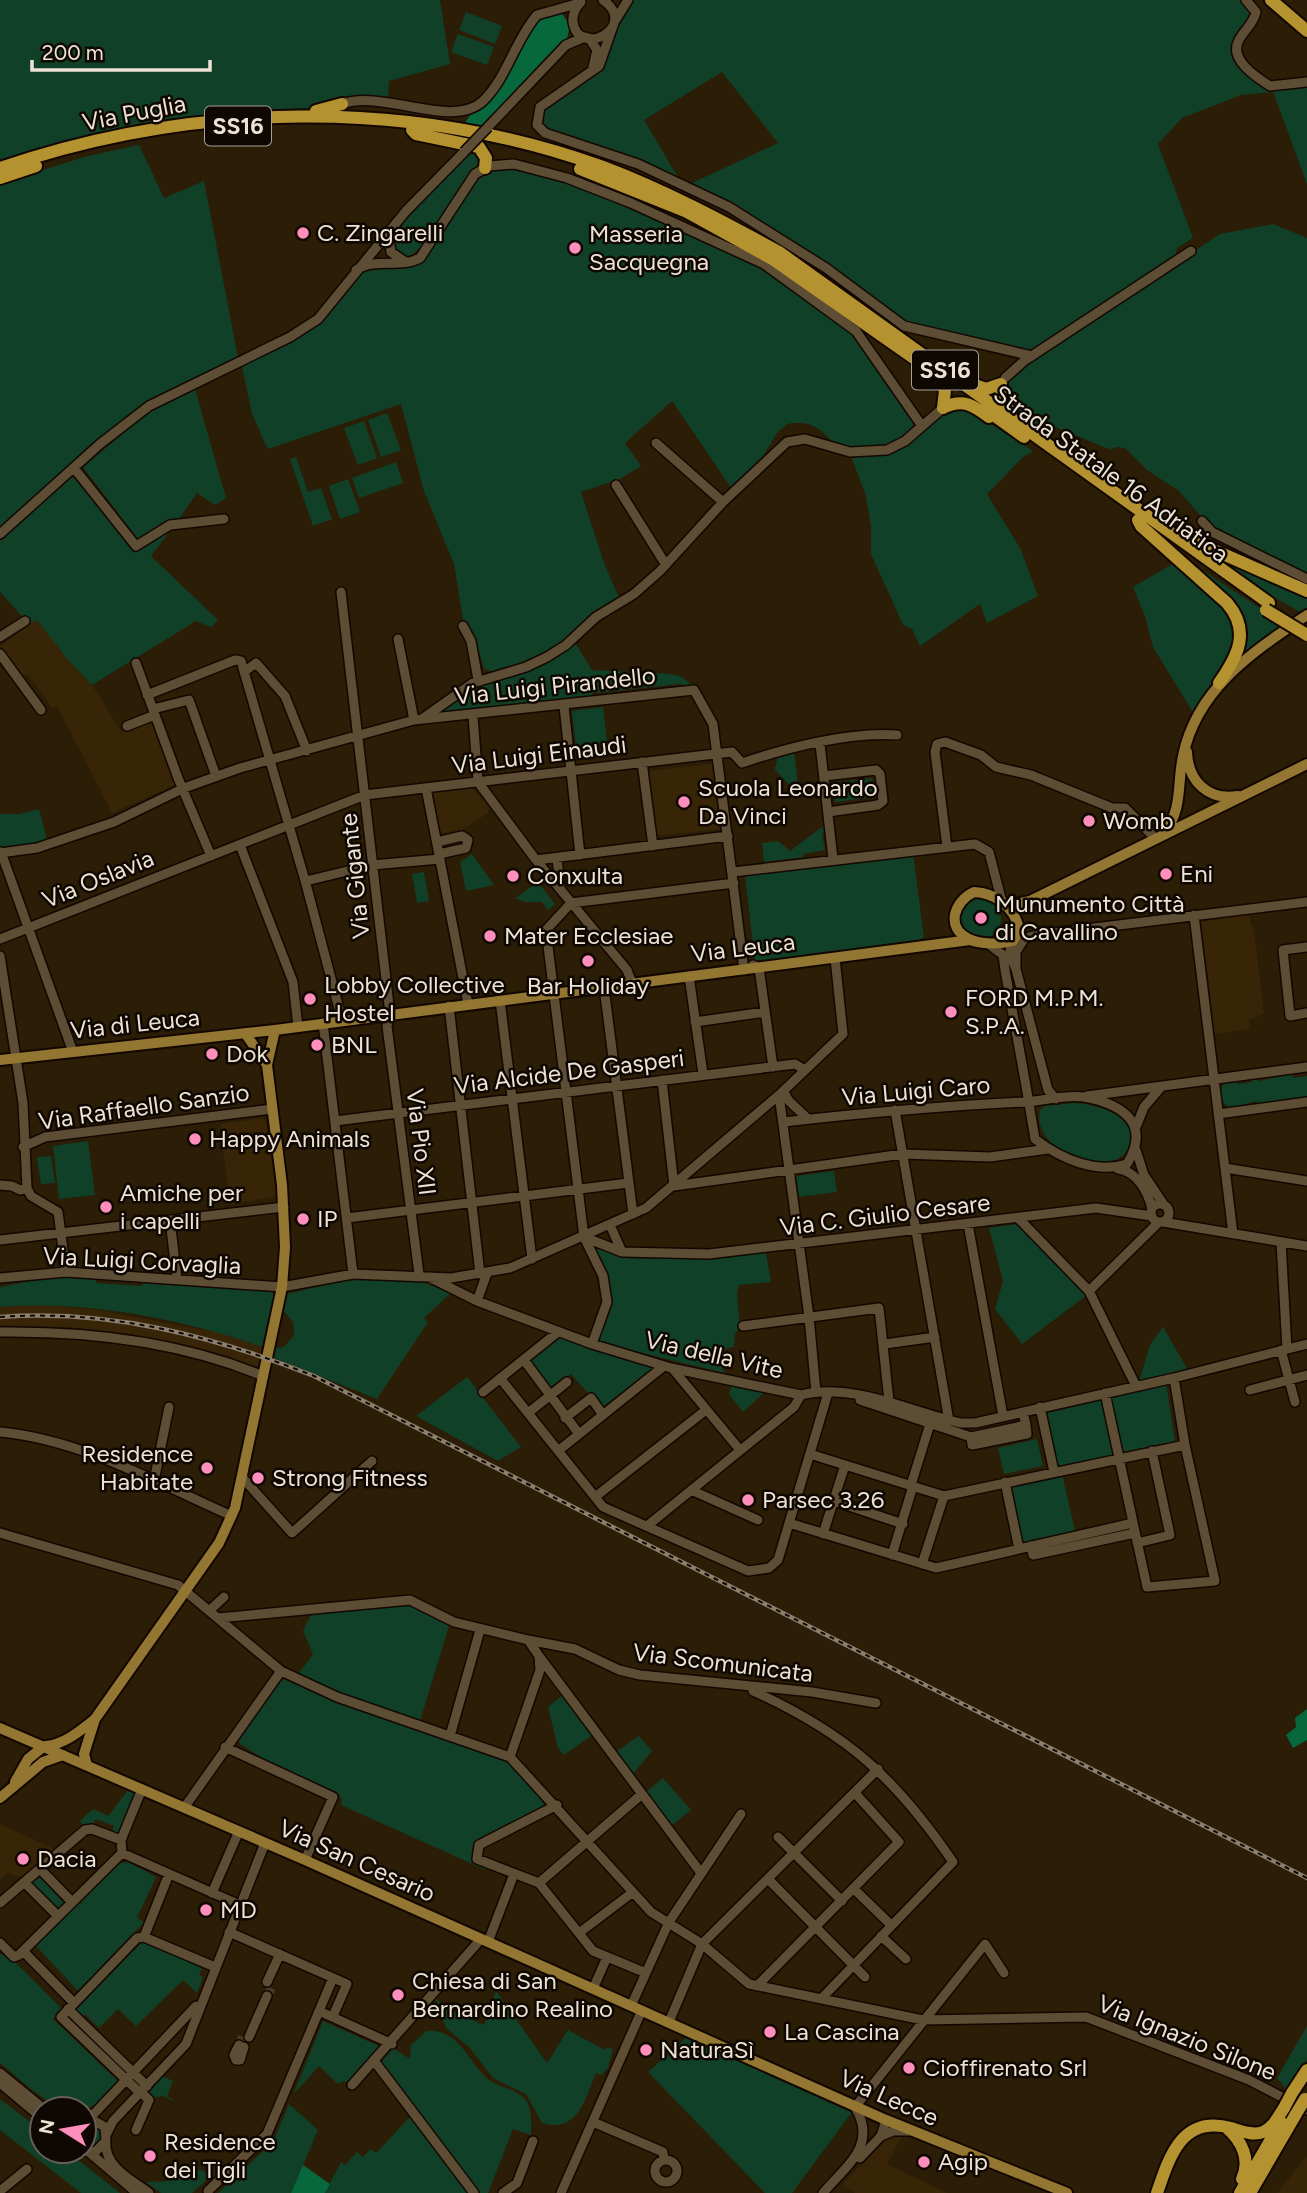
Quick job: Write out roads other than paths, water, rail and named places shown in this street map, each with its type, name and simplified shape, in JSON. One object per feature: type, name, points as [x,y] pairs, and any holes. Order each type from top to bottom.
[{"type":"highway","points":[[1271,0],[1307,31]]},
{"type":"highway","points":[[1283,0],[1307,21]]},
{"type":"highway","points":[[260,117],[317,111],[342,104]]},
{"type":"highway","name":"Via Puglia","points":[[0,168],[68,147],[135,131],[260,117],[367,119],[433,125],[486,135]]},
{"type":"highway","name":"Via Puglia","points":[[0,178],[71,155],[194,130],[296,123],[486,135]]},
{"type":"highway","points":[[412,130],[416,134],[479,147],[486,158],[485,167]]},
{"type":"highway","name":"Strada Statale 16 Adriatica","points":[[486,135],[573,166],[687,212],[774,260],[1307,635]]},
{"type":"highway","name":"Strada Statale 16 Adriatica","points":[[486,135],[603,167],[691,205],[779,252],[939,365],[1140,516]]},
{"type":"highway","points":[[900,348],[940,380],[946,395],[943,408]]},
{"type":"highway","points":[[939,365],[979,388],[1003,381],[1000,394],[1005,407],[1040,435],[1047,444]]},
{"type":"highway","points":[[943,408],[955,403],[968,403],[1001,426],[1009,427]]},
{"type":"highway","points":[[1140,516],[1307,591]]},
{"type":"highway","points":[[1140,516],[1141,526],[1227,603],[1238,618],[1240,647],[1219,684]]},
{"type":"highway","name":"Strada Statale 16 Adriatica","points":[[1267,606],[1307,626]]},
{"type":"highway","points":[[1237,2193],[1297,2103],[1307,2070]]},
{"type":"highway","points":[[1250,2193],[1297,2103],[1307,2078]]},
{"type":"highway","points":[[1156,2190],[1174,2152],[1190,2130],[1208,2124],[1250,2133],[1264,2132],[1297,2103]]},
{"type":"highway","points":[[1227,2127],[1238,2139],[1247,2162],[1237,2193]]},
{"type":"main road","points":[[1159,837],[1176,811],[1183,757],[1190,732],[1219,684],[1261,647],[1307,615]]},
{"type":"main road","points":[[1190,732],[1187,755],[1198,784],[1211,794],[1244,795]]},
{"type":"main road","points":[[1004,904],[1030,901],[1307,764]]},
{"type":"main road","points":[[991,894],[1004,904],[1017,920],[1019,933],[1013,942],[970,940],[955,925],[955,910],[963,897],[991,894]]},
{"type":"main road","points":[[1017,920],[1030,901]]},
{"type":"main road","name":"Via Leuca","points":[[924,948],[948,938],[955,925]]},
{"type":"main road","name":"Via Leuca","points":[[275,1030],[970,940]]},
{"type":"main road","points":[[87,1765],[84,1754],[95,1720],[219,1543],[232,1516],[242,1477],[282,1287],[286,1234],[267,1065],[275,1030]]},
{"type":"main road","name":"Via di Leuca","points":[[0,1060],[275,1030]]},
{"type":"main road","points":[[245,1033],[267,1065]]},
{"type":"main road","points":[[15,1784],[28,1759],[43,1746],[56,1745],[95,1720]]},
{"type":"main road","name":"Via San Cesario","points":[[0,1728],[305,1860],[696,2035]]},
{"type":"main road","points":[[65,1756],[73,1736]]},
{"type":"main road","points":[[0,1798],[43,1762],[65,1756],[87,1739]]},
{"type":"main road","points":[[43,1746],[43,1762]]},
{"type":"main road","name":"Via Lecce","points":[[696,2035],[882,2119],[1067,2193]]},
{"type":"street","points":[[603,0],[611,7],[613,24],[601,62],[540,107],[537,125],[545,133],[638,164],[729,207],[826,268],[904,326],[1032,356]]},
{"type":"street","points":[[566,45],[605,36],[628,0]]},
{"type":"street","points":[[1246,0],[1256,12],[1252,23],[1237,44],[1239,60],[1270,86],[1307,82]]},
{"type":"street","points":[[342,104],[377,100],[454,112],[474,107],[489,93],[533,19],[543,10],[582,1]]},
{"type":"street","points":[[0,534],[74,467],[149,406],[306,327],[327,309],[394,226],[464,152],[486,135],[566,45],[574,24],[573,14],[582,1]]},
{"type":"street","points":[[554,9],[566,14],[597,54],[590,72]]},
{"type":"street","points":[[375,248],[378,255],[410,262],[423,255],[466,184],[485,167],[522,164],[567,178],[644,208],[764,264],[856,331],[922,426]]},
{"type":"street","points":[[394,226],[388,240],[395,259]]},
{"type":"street","points":[[1003,381],[1032,356],[1191,251]]},
{"type":"street","points":[[356,270],[395,259]]},
{"type":"street","points":[[998,349],[1006,362],[1003,381]]},
{"type":"street","points":[[73,1052],[1,853],[37,848],[114,822],[184,788],[216,776],[417,720],[478,680],[526,667],[558,650],[596,617],[634,594],[666,565],[723,502],[780,447],[793,439],[812,441],[850,452],[873,452],[895,447],[943,408]]},
{"type":"street","points":[[656,443],[723,502]]},
{"type":"street","points":[[74,467],[135,546],[170,525],[224,519]]},
{"type":"street","points":[[616,485],[666,565]]},
{"type":"street","points":[[1202,521],[1212,532],[1307,579]]},
{"type":"street","name":"Via Gigante","points":[[341,592],[390,1014]]},
{"type":"street","points":[[0,637],[25,621]]},
{"type":"street","points":[[463,626],[471,641],[478,680]]},
{"type":"street","points":[[398,639],[417,720]]},
{"type":"street","points":[[0,654],[41,710]]},
{"type":"street","points":[[148,695],[235,660],[241,662],[306,881],[342,1020]]},
{"type":"street","points":[[136,663],[211,856]]},
{"type":"street","points":[[244,672],[256,663],[285,696],[307,751]]},
{"type":"street","name":"Via Luigi Pirandello","points":[[417,720],[694,690],[713,724],[718,754]]},
{"type":"street","points":[[127,726],[154,712],[188,701],[216,776]]},
{"type":"street","points":[[564,706],[580,855]]},
{"type":"street","points":[[473,716],[478,782],[536,860],[627,970],[632,983]]},
{"type":"street","points":[[833,859],[820,744],[872,733],[897,736]]},
{"type":"street","points":[[947,847],[935,752],[937,744],[945,742],[981,755],[996,768],[1031,775],[1112,808],[1125,808],[1159,837]]},
{"type":"street","name":"Via Luigi Einaudi","points":[[289,825],[365,795],[732,752],[742,763],[788,749],[820,744]]},
{"type":"street","points":[[718,754],[744,970]]},
{"type":"street","points":[[642,762],[653,846]]},
{"type":"street","points":[[824,776],[876,770],[883,801],[878,805],[828,812]]},
{"type":"street","points":[[426,788],[468,1004]]},
{"type":"street","name":"Via Oslavia","points":[[0,939],[289,825]]},
{"type":"street","points":[[306,881],[372,865],[439,856],[466,848],[468,840],[463,836],[437,842]]},
{"type":"street","points":[[536,860],[729,836]]},
{"type":"street","points":[[733,872],[975,844],[985,848],[992,856],[1004,904]]},
{"type":"street","points":[[240,845],[293,982],[298,1027]]},
{"type":"street","points":[[557,858],[560,889]]},
{"type":"street","points":[[982,893],[991,889],[997,874]]},
{"type":"street","points":[[592,1344],[607,1302],[603,1276],[584,1237],[545,930],[571,903],[734,883]]},
{"type":"street","points":[[1056,1098],[1048,1090],[1010,950],[1013,942],[1037,935],[1307,902]]},
{"type":"street","points":[[1194,915],[1233,1234]]},
{"type":"street","points":[[1017,920],[1022,928],[1037,935]]},
{"type":"street","points":[[1016,970],[1018,947],[1025,939]]},
{"type":"street","points":[[985,942],[1003,956],[1035,1139],[1048,1149],[1097,1168],[1125,1170],[1138,1180],[1157,1217]]},
{"type":"street","points":[[1307,947],[1283,950],[1290,1016],[1307,1013]]},
{"type":"street","points":[[743,954],[760,968],[772,1067]]},
{"type":"street","points":[[0,956],[23,1102],[27,1188],[31,1196],[58,1212],[66,1272]]},
{"type":"street","name":"Via Luigi Corvaglia","points":[[0,1278],[66,1272],[282,1287],[353,1274],[464,1276],[510,1268],[646,1208],[781,1093],[845,1031],[835,958]]},
{"type":"street","points":[[689,976],[703,1074]]},
{"type":"street","points":[[604,986],[633,1214]]},
{"type":"street","points":[[500,1000],[532,1259]]},
{"type":"street","points":[[449,1006],[471,1203],[484,1274],[478,1301]]},
{"type":"street","points":[[695,1021],[765,1012]]},
{"type":"street","name":"Via Pio XII","points":[[390,1014],[387,1026],[410,1210],[423,1275]]},
{"type":"street","points":[[323,1023],[353,1274]]},
{"type":"street","name":"Via Alcide De Gasperi","points":[[335,1121],[703,1074],[796,1064],[805,1070]]},
{"type":"street","name":"Via Luigi Caro","points":[[784,1122],[895,1110],[1081,1097],[1307,1067]]},
{"type":"street","points":[[662,1080],[674,1186],[903,1154],[990,1157],[1048,1149]]},
{"type":"street","points":[[1161,1087],[1144,1107],[1136,1127],[1136,1150],[1144,1175],[1180,1224]]},
{"type":"street","points":[[781,1093],[816,1392]]},
{"type":"street","name":"Via Luigi Caro","points":[[781,1093],[808,1119]]},
{"type":"street","points":[[1081,1097],[1129,1114],[1136,1127]]},
{"type":"street","points":[[1218,1114],[1307,1102]]},
{"type":"street","name":"Via Raffaello Sanzio","points":[[23,1147],[45,1137],[272,1110]]},
{"type":"street","points":[[895,1110],[949,1420]]},
{"type":"street","points":[[1113,1168],[1128,1164],[1136,1150]]},
{"type":"street","points":[[1225,1168],[1307,1181]]},
{"type":"street","points":[[690,1172],[698,1182]]},
{"type":"street","points":[[347,1218],[628,1183]]},
{"type":"street","points":[[0,1185],[12,1185],[20,1190],[27,1188]]},
{"type":"street","points":[[1157,1217],[1157,1205],[1167,1209]]},
{"type":"street","points":[[0,1240],[284,1207]]},
{"type":"street","name":"Via C. Giulio Cesare","points":[[584,1237],[622,1252],[709,1254],[1096,1208],[1307,1246]]},
{"type":"street","points":[[1089,1291],[1167,1209]]},
{"type":"street","points":[[1019,1219],[1089,1291],[1136,1386]]},
{"type":"street","points":[[170,1220],[177,1279]]},
{"type":"street","points":[[968,1224],[1003,1416]]},
{"type":"street","points":[[610,1225],[622,1252]]},
{"type":"street","points":[[1281,1242],[1284,1350],[1295,1402]]},
{"type":"street","name":"Via della Vite","points":[[423,1275],[478,1301],[558,1332],[668,1367],[802,1395],[816,1392],[849,1395]]},
{"type":"street","points":[[463,1294],[464,1276]]},
{"type":"street","points":[[743,1326],[879,1308],[885,1344],[888,1401]]},
{"type":"street","points":[[0,1332],[50,1331],[125,1339],[207,1355],[263,1376]]},
{"type":"street","points":[[483,1392],[558,1332]]},
{"type":"street","points":[[885,1344],[935,1337]]},
{"type":"street","points":[[849,1395],[888,1401],[949,1420],[975,1423],[1174,1378],[1307,1344]]},
{"type":"street","points":[[524,1360],[548,1397],[579,1434]]},
{"type":"street","points":[[558,1451],[668,1367],[740,1450]]},
{"type":"street","points":[[1250,1390],[1307,1375]]},
{"type":"street","points":[[500,1378],[603,1507],[748,1571],[769,1568],[778,1560],[828,1393]]},
{"type":"street","points":[[1105,1393],[1147,1587],[1215,1581],[1185,1445],[1174,1378]]},
{"type":"street","points":[[528,1413],[566,1382]]},
{"type":"street","points":[[647,1526],[794,1407],[802,1395]]},
{"type":"street","points":[[849,1395],[971,1437],[1026,1425],[1023,1412]]},
{"type":"street","points":[[565,1418],[591,1398],[603,1415]]},
{"type":"street","points":[[154,1481],[169,1407]]},
{"type":"street","points":[[1040,1408],[1054,1472]]},
{"type":"street","points":[[595,1497],[706,1410]]},
{"type":"street","points":[[892,1555],[930,1424]]},
{"type":"street","points":[[0,1432],[40,1436],[79,1448],[232,1516]]},
{"type":"street","points":[[810,1454],[944,1496],[1185,1445]]},
{"type":"street","points":[[789,1523],[936,1568],[1031,1546],[1033,1555],[1135,1533],[1170,1535],[1152,1451]]},
{"type":"street","points":[[242,1477],[292,1533],[372,1461]]},
{"type":"street","points":[[823,1534],[845,1465]]},
{"type":"street","points":[[1005,1482],[1019,1549]]},
{"type":"street","points":[[691,1490],[758,1520]]},
{"type":"street","points":[[922,1564],[944,1496]]},
{"type":"street","points":[[834,1501],[903,1524]]},
{"type":"street","points":[[0,1533],[124,1568],[186,1589],[252,1650],[281,1671],[337,1696],[510,1757],[589,1840],[651,1912],[702,1944],[749,1983],[757,1986],[899,1842],[855,1793]]},
{"type":"street","points":[[929,1541],[936,1568]]},
{"type":"street","points":[[210,1610],[224,1597]]},
{"type":"street","name":"Via Scomunicata","points":[[218,1618],[410,1600],[454,1622],[480,1630],[575,1649],[619,1670],[640,1675],[812,1692],[876,1703]]},
{"type":"street","points":[[450,1736],[480,1630]]},
{"type":"street","points":[[527,1640],[701,1873]]},
{"type":"street","points":[[510,1757],[540,1670],[539,1656]]},
{"type":"street","points":[[184,1808],[281,1671]]},
{"type":"street","points":[[745,1687],[806,1716],[878,1769],[899,1789],[953,1861],[822,1998]]},
{"type":"street","points":[[225,1747],[333,1797],[305,1860]]},
{"type":"street","points":[[669,2022],[702,1944],[878,1769]]},
{"type":"street","points":[[0,1943],[14,1957],[23,1951],[122,1853],[121,1840],[142,1790]]},
{"type":"street","points":[[539,1883],[642,1794]]},
{"type":"street","points":[[557,1805],[479,1845],[477,1858],[539,1883],[593,1951],[646,1973]]},
{"type":"street","points":[[561,2193],[593,2122],[636,2008],[646,1973],[669,1922],[741,1814]]},
{"type":"street","points":[[0,1903],[89,1829],[121,1840]]},
{"type":"street","points":[[212,1893],[239,1831]]},
{"type":"street","points":[[778,1837],[842,1901]]},
{"type":"street","points":[[98,2150],[113,2121],[181,2049],[265,1843]]},
{"type":"street","points":[[122,1853],[240,1905]]},
{"type":"street","points":[[41,1870],[72,1902]]},
{"type":"street","points":[[68,2010],[141,1938],[169,1874]]},
{"type":"street","points":[[352,2085],[484,1941],[514,1874]]},
{"type":"street","points":[[768,1879],[865,1977]]},
{"type":"street","points":[[25,1883],[58,1916]]},
{"type":"street","points":[[854,1889],[891,1925]]},
{"type":"street","points":[[579,1933],[633,1892]]},
{"type":"street","points":[[229,1933],[346,1984],[333,2016]]},
{"type":"street","points":[[881,1936],[906,1959]]},
{"type":"street","points":[[141,1938],[215,1967]]},
{"type":"street","points":[[865,2137],[864,2125],[855,2107],[985,1944],[1004,1973]]},
{"type":"street","points":[[23,1951],[127,2082],[141,2092]]},
{"type":"street","points":[[270,1983],[282,1956]]},
{"type":"street","points":[[593,1989],[607,1957]]},
{"type":"street","points":[[207,2192],[267,2134],[333,1978]]},
{"type":"street","name":"Via Ignazio Silone","points":[[757,1986],[923,2020],[1086,2017],[1249,2080],[1297,2103]]},
{"type":"street","points":[[246,2036],[265,1995]]},
{"type":"street","points":[[98,2109],[127,2082],[202,2000]]},
{"type":"street","points":[[68,2010],[134,2074],[146,2109],[136,2130]]},
{"type":"street","points":[[319,2011],[392,2044]]},
{"type":"street","points":[[169,2037],[181,2049]]},
{"type":"street","points":[[375,2062],[474,2193]]},
{"type":"street","points":[[0,2073],[28,2096]]},
{"type":"street","points":[[0,2083],[28,2106]]},
{"type":"street","points":[[881,2136],[882,2119]]},
{"type":"street","points":[[823,2193],[882,2119]]},
{"type":"street","points":[[98,2121],[101,2122],[106,2137],[105,2149],[113,2165],[149,2193]]},
{"type":"street","points":[[593,2122],[663,2152],[664,2160]]},
{"type":"street","points":[[831,2193],[881,2136],[893,2131],[911,2131]]},
{"type":"street","points":[[503,2193],[517,2183],[533,2141]]},
{"type":"street","points":[[98,2162],[137,2193]]},
{"type":"street","points":[[0,2191],[27,2169]]},
{"type":"tunnel","points":[[267,1996],[273,1985]]},
{"type":"tunnel","points":[[239,2045],[244,2034]]},
{"type":"railway","points":[[0,1317],[81,1317],[160,1329],[238,1349],[314,1376],[1307,1878]]},
{"type":"place","name":"C. Zingarelli","points":[[303,233]]},
{"type":"place","name":"Masseria Sacquegna","points":[[575,248]]},
{"type":"place","name":"Scuola Leonardo Da Vinci","points":[[684,802]]},
{"type":"place","name":"Womb","points":[[1089,821]]},
{"type":"place","name":"Eni","points":[[1166,874]]},
{"type":"place","name":"Conxulta","points":[[513,876]]},
{"type":"place","name":"Munumento Città di Cavallino","points":[[981,918]]},
{"type":"place","name":"Mater Ecclesiae","points":[[490,936]]},
{"type":"place","name":"Bar Holiday","points":[[588,961]]},
{"type":"place","name":"Lobby Collective Hostel","points":[[310,999]]},
{"type":"place","name":"FORD M.P.M. S.P.A.","points":[[951,1012]]},
{"type":"place","name":"BNL","points":[[317,1045]]},
{"type":"place","name":"Dok","points":[[212,1054]]},
{"type":"place","name":"Happy Animals","points":[[195,1139]]},
{"type":"place","name":"Amiche per i capelli","points":[[106,1207]]},
{"type":"place","name":"IP","points":[[303,1219]]},
{"type":"place","name":"Residence Habitate","points":[[207,1468]]},
{"type":"place","name":"Strong Fitness","points":[[258,1478]]},
{"type":"place","name":"Parsec 3.26","points":[[748,1500]]},
{"type":"place","name":"Dacia","points":[[23,1859]]},
{"type":"place","name":"MD","points":[[206,1910]]},
{"type":"place","name":"Chiesa di San Bernardino Realino","points":[[398,1995]]},
{"type":"place","name":"La Cascina","points":[[770,2032]]},
{"type":"place","name":"NaturaSì","points":[[646,2050]]},
{"type":"place","name":"Cioffirenato Srl","points":[[909,2068]]},
{"type":"place","name":"Residence dei Tigli","points":[[150,2156]]},
{"type":"place","name":"Agip","points":[[924,2162]]}]
